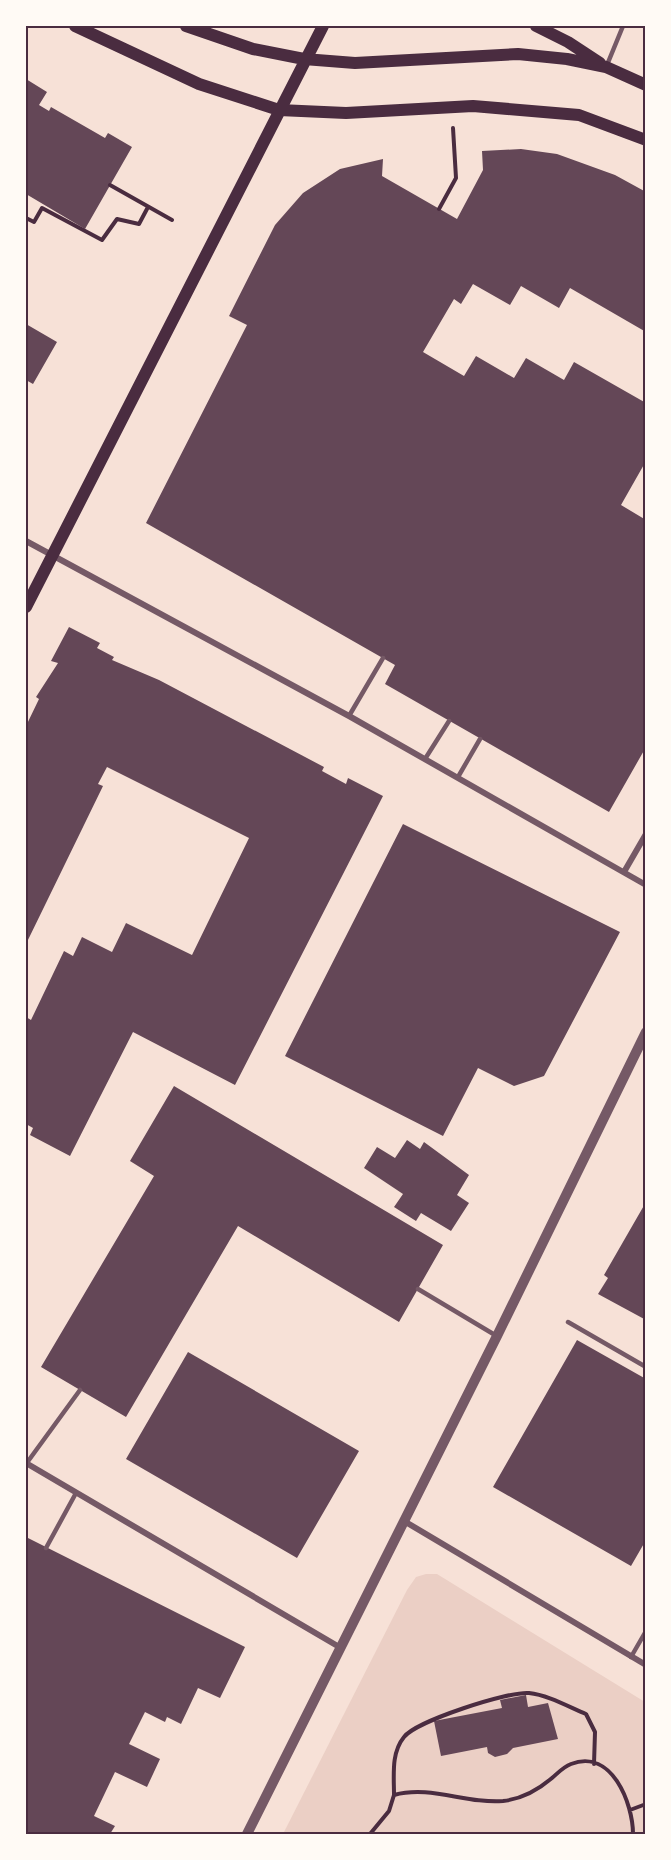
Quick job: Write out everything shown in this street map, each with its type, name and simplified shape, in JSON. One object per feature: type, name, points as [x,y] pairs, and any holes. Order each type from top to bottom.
[{"type":"main road","points":[[75,26],[199,84],[279,110],[346,113],[473,106],[579,115],[645,140]]},
{"type":"main road","points":[[186,26],[253,49],[304,59],[355,63],[518,54],[567,59],[606,67]]},
{"type":"main road","points":[[26,608],[304,59],[323,26]]},
{"type":"main road","points":[[536,26],[568,42],[606,67],[645,85]]},
{"type":"street","points":[[26,541],[349,716],[645,885]]},
{"type":"street","points":[[624,872],[645,834]]},
{"type":"street","points":[[247,1834],[342,1649],[645,1032]]},
{"type":"street","points":[[26,1464],[342,1649]]},
{"type":"street","points":[[404,1521],[645,1665]]},
{"type":"lane","points":[[606,67],[623,26]]},
{"type":"lane","points":[[349,716],[383,658]]},
{"type":"lane","points":[[426,759],[449,721]]},
{"type":"lane","points":[[458,777],[480,739]]},
{"type":"lane","points":[[418,1289],[497,1336]]},
{"type":"lane","points":[[568,1322],[645,1367]]},
{"type":"lane","points":[[26,1464],[80,1390]]},
{"type":"lane","points":[[46,1548],[76,1493]]},
{"type":"lane","points":[[632,1657],[645,1631]]},
{"type":"path","points":[[439,209],[456,177],[453,127]]},
{"type":"path","points":[[110,185],[172,220]]},
{"type":"path","points":[[26,218],[34,222],[42,208],[102,240],[117,219],[139,224],[148,207]]},
{"type":"path","points":[[370,1834],[389,1811],[394,1795],[394,1758],[405,1736],[434,1719],[497,1698],[529,1693],[586,1714],[595,1732],[594,1764]]},
{"type":"path","points":[[394,1795],[410,1791],[446,1794],[491,1802],[513,1800],[534,1791],[571,1764],[594,1764],[614,1776],[626,1796],[633,1834]]},
{"type":"path","points":[[630,1810],[645,1804]]},
{"type":"shaded area","points":[[437,1574],[645,1702],[645,1834],[283,1834],[407,1590],[416,1577]]},
{"type":"building","points":[[26,79],[47,92],[39,105],[49,111],[51,107],[105,138],[108,133],[132,147],[85,229],[26,194]]},
{"type":"building","points":[[521,149],[557,154],[615,175],[646,192],[646,332],[570,288],[559,308],[521,286],[510,305],[473,284],[461,304],[454,299],[423,352],[464,376],[476,356],[514,378],[526,358],[564,380],[574,362],[646,403],[646,461],[621,505],[646,520],[646,747],[609,812],[385,684],[395,665],[146,523],[247,325],[229,316],[275,225],[303,193],[340,169],[383,159],[382,176],[457,219],[483,170],[482,151]]},
{"type":"building","points":[[26,324],[57,342],[33,384],[26,380]]},
{"type":"building","points":[[69,627],[100,643],[97,648],[114,657],[112,660],[159,680],[324,767],[322,771],[346,784],[348,778],[383,796],[235,1085],[133,1032],[70,1156],[30,1135],[33,1128],[26,1124],[26,1017],[31,1020],[64,951],[73,956],[82,937],[112,952],[126,923],[192,955],[249,838],[107,767],[98,784],[103,786],[26,944],[26,726],[39,699],[36,697],[58,663],[51,661]]},
{"type":"building","points":[[403,824],[620,932],[544,1076],[514,1086],[478,1068],[443,1136],[285,1056]]},
{"type":"building","points":[[174,1086],[443,1245],[399,1322],[238,1226],[126,1417],[41,1367],[154,1176],[130,1161]]},
{"type":"building","points":[[407,1140],[420,1149],[424,1142],[469,1175],[457,1195],[469,1203],[451,1231],[421,1213],[416,1221],[394,1207],[403,1194],[364,1168],[377,1147],[395,1158]]},
{"type":"building","points":[[646,1202],[646,1320],[598,1294],[608,1278],[604,1275]]},
{"type":"building","points":[[577,1340],[646,1379],[646,1540],[631,1566],[493,1487]]},
{"type":"building","points":[[188,1352],[359,1451],[297,1558],[126,1459]]},
{"type":"building","points":[[26,1537],[245,1647],[220,1698],[198,1688],[181,1724],[167,1717],[165,1722],[145,1712],[129,1744],[160,1759],[147,1787],[115,1772],[94,1816],[115,1826],[110,1834],[26,1834]]},
{"type":"building","points":[[526,1695],[528,1707],[548,1703],[558,1739],[513,1748],[507,1754],[495,1757],[488,1753],[487,1747],[441,1756],[434,1721],[502,1708],[500,1700]]}]
